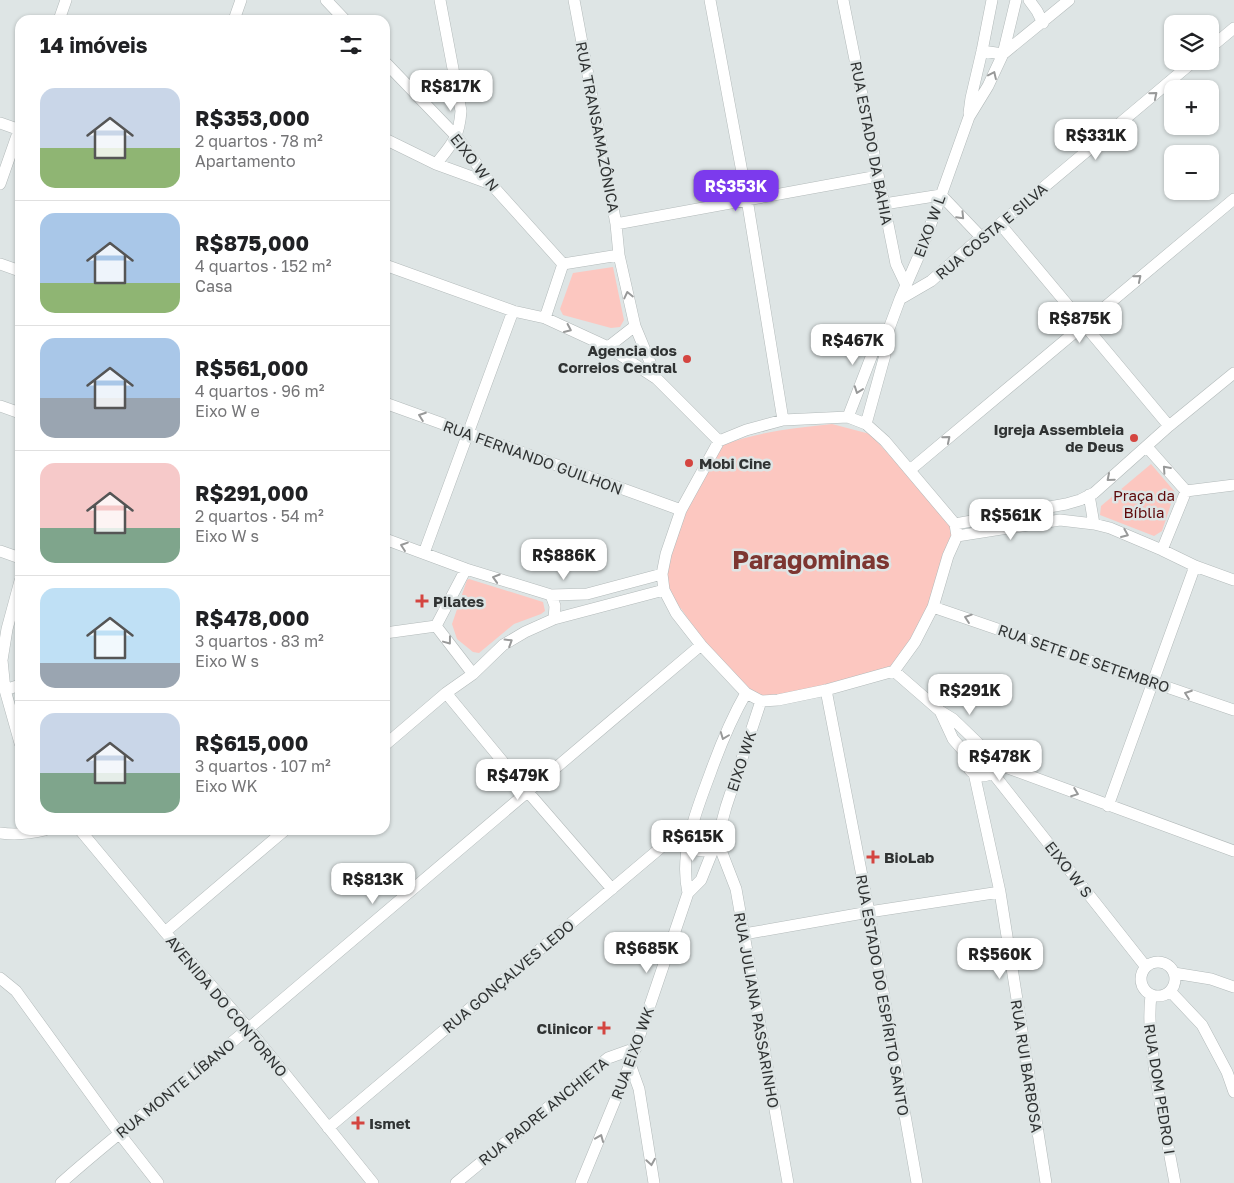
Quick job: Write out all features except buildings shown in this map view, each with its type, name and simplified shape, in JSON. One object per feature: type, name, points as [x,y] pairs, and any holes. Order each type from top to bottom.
[{"type":"street","points":[[61,15],[66,0]]},
{"type":"street","points":[[236,15],[241,0]]},
{"type":"street","points":[[326,0],[340,15]]},
{"type":"street","points":[[436,164],[457,137],[461,111],[440,0]]},
{"type":"street","name":"RUA TRANSAMAZÔNICA","points":[[574,0],[616,224],[619,255],[635,326],[657,379]]},
{"type":"street","points":[[710,0],[747,199],[783,420]]},
{"type":"street","name":"RUA ESTADO DA BAHIA","points":[[843,0],[896,264],[906,285]]},
{"type":"street","name":"EIXO W L","points":[[969,117],[971,98],[992,0]]},
{"type":"street","name":"EIXO W L","points":[[866,424],[885,355],[888,334],[900,299],[923,246],[969,117],[988,86],[1003,54],[1016,0]]},
{"type":"street","points":[[1029,0],[1038,11],[1043,22]]},
{"type":"street","points":[[982,51],[1003,54],[1069,0]]},
{"type":"street","points":[[1219,40],[1234,28]]},
{"type":"street","name":"EIXO W N","points":[[390,67],[457,137],[491,184],[563,264]]},
{"type":"street","name":"RUA COSTA E SILVA","points":[[900,299],[932,281],[981,237],[1000,224],[1183,70]]},
{"type":"street","points":[[0,123],[15,128]]},
{"type":"street","points":[[390,141],[436,164],[491,184]]},
{"type":"street","points":[[0,184],[15,143]]},
{"type":"street","points":[[616,224],[878,176]]},
{"type":"street","points":[[884,204],[940,195],[981,237]]},
{"type":"street","points":[[910,470],[1234,198]]},
{"type":"street","points":[[1000,224],[1169,426]]},
{"type":"street","points":[[545,318],[563,264],[619,255]]},
{"type":"street","points":[[0,264],[15,269]]},
{"type":"street","points":[[390,267],[513,311],[545,318],[608,347],[657,379],[719,441]]},
{"type":"street","points":[[424,553],[513,311]]},
{"type":"street","points":[[608,347],[635,326]]},
{"type":"street","name":"EIXO W L","points":[[848,416],[875,346],[888,334]]},
{"type":"street","points":[[956,530],[1066,504],[1089,495],[1234,373]]},
{"type":"street","name":"RUA FERNANDO GUILHON","points":[[390,405],[682,510]]},
{"type":"street","points":[[0,406],[15,411]]},
{"type":"street","points":[[848,416],[866,424],[885,441],[910,470],[956,530],[934,607],[914,642],[894,671],[826,690],[778,700],[760,701],[746,693],[702,645],[676,613],[664,590],[662,574],[666,554],[682,510],[719,441],[746,430],[783,420],[848,416]]},
{"type":"street","points":[[1147,447],[1186,490]]},
{"type":"street","points":[[1186,490],[1234,485]]},
{"type":"street","points":[[1162,550],[1186,490]]},
{"type":"street","points":[[1089,495],[1094,524]]},
{"type":"street","points":[[956,530],[1060,520],[1094,524],[1110,528],[1195,566],[1234,580]]},
{"type":"street","points":[[390,541],[466,569],[552,595],[587,594],[662,574]]},
{"type":"street","points":[[0,551],[15,556]]},
{"type":"street","points":[[1108,806],[1195,566]]},
{"type":"street","points":[[436,626],[466,569]]},
{"type":"street","points":[[390,741],[446,693],[473,674],[503,645],[525,632],[554,619],[664,590]]},
{"type":"street","points":[[552,595],[555,606],[554,619]]},
{"type":"street","points":[[15,600],[2,660],[5,690],[15,725]]},
{"type":"street","name":"RUA SETE DE SETEMBRO","points":[[934,607],[1234,710]]},
{"type":"street","points":[[390,632],[436,626]]},
{"type":"street","points":[[436,626],[473,674]]},
{"type":"street","name":"RUA MONTE LÍBANO","points":[[61,1183],[118,1133],[248,1028],[702,645]]},
{"type":"street","name":"EIXO W S","points":[[894,671],[940,711],[953,719],[981,746],[990,748],[996,754],[994,768],[1146,967]]},
{"type":"street","points":[[5,690],[15,687]]},
{"type":"street","name":"RUA ESTADO DO ESPÍRITO SANTO","points":[[826,690],[869,912],[917,1183]]},
{"type":"street","points":[[446,693],[527,791],[612,889]]},
{"type":"street","points":[[688,893],[684,878],[690,826],[728,726],[746,693]]},
{"type":"street","name":"EIXO WK","points":[[688,893],[701,880],[717,840],[760,701]]},
{"type":"street","name":"EIXO W S","points":[[940,711],[953,739],[968,756],[968,765],[974,773]]},
{"type":"street","points":[[968,756],[973,749],[981,746]]},
{"type":"street","points":[[974,773],[980,775],[994,768],[1234,851]]},
{"type":"street","name":"RUA RUI BARBOSA","points":[[974,773],[1000,892],[1046,1183]]},
{"type":"street","points":[[690,826],[693,844],[697,850],[709,849],[717,840]]},
{"type":"street","name":"RUA GONÇALVES LEDO","points":[[328,1128],[671,839],[690,826]]},
{"type":"street","points":[[0,833],[15,834]]},
{"type":"street","name":"AVENIDA DO CONTORNO","points":[[84,835],[248,1028],[372,1183]]},
{"type":"street","points":[[165,932],[279,835]]},
{"type":"street","name":"RUA JULIANA PASSARINHO","points":[[717,840],[736,889],[788,1183]]},
{"type":"street","points":[[744,934],[1000,892]]},
{"type":"street","name":"RUA EIXO WK","points":[[581,1183],[636,1048],[688,893]]},
{"type":"street","points":[[1158,962],[1170,967],[1174,973],[1174,986],[1164,995],[1151,994],[1142,985],[1142,972],[1152,963],[1158,962]]},
{"type":"street","points":[[1174,973],[1211,979],[1234,987]]},
{"type":"street","points":[[0,978],[16,991],[118,1133],[158,1183]]},
{"type":"street","points":[[1170,991],[1202,1025],[1234,1092]]},
{"type":"street","name":"RUA DOM PEDRO I","points":[[1151,994],[1149,1013],[1150,1039],[1175,1183]]},
{"type":"street","name":"RUA PADRE ANCHIETA","points":[[456,1183],[608,1058],[636,1048]]},
{"type":"street","points":[[630,1064],[639,1089],[654,1183]]},
{"type":"green space","points":[[613,267],[624,320],[620,327],[611,328],[563,315],[560,309],[573,273]]},
{"type":"green space","points":[[832,424],[870,434],[906,473],[955,532],[932,606],[893,670],[820,689],[754,699],[704,642],[666,590],[668,554],[686,512],[720,446],[762,434]]},
{"type":"green space","name":"Praça da Bíblia","points":[[1151,464],[1175,492],[1162,531],[1154,536],[1100,515],[1101,506]]},
{"type":"green space","points":[[469,579],[543,602],[545,611],[514,624],[479,653],[473,652],[457,639],[452,624],[467,580]]},
{"type":"place","name":"Agencia dos Correios Central","points":[[687,359]]},
{"type":"place","name":"Igreja Assembleia de Deus","points":[[1134,438]]},
{"type":"place","name":"Mobi Cine","points":[[689,463]]},
{"type":"place","name":"Pilates","points":[[422,601]]},
{"type":"place","name":"BioLab","points":[[873,857]]},
{"type":"place","name":"Clinicor","points":[[604,1028]]},
{"type":"place","name":"Ismet","points":[[358,1123]]},
{"type":"district","name":"Paragominas","points":[[811,559]]}]
